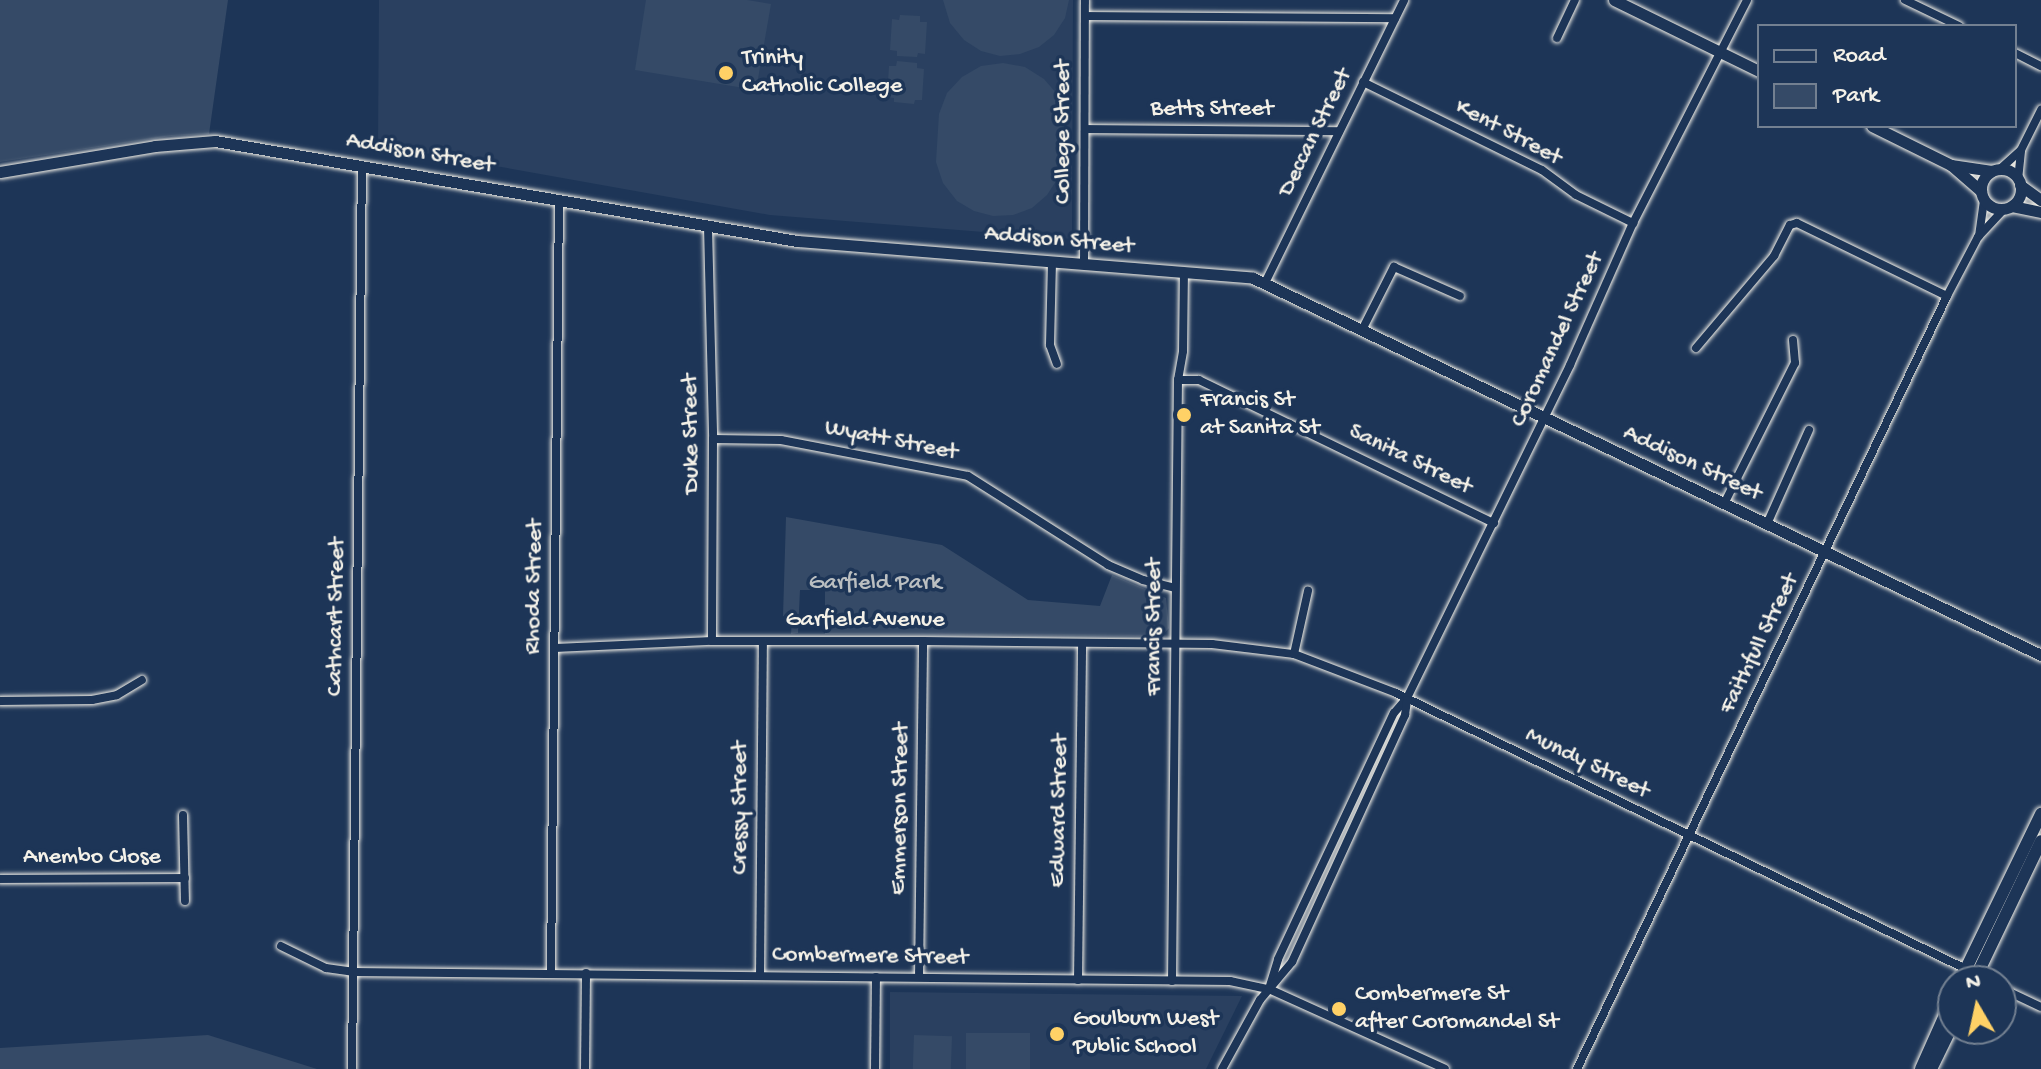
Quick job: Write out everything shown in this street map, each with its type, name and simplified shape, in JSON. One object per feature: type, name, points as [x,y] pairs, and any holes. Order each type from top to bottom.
[{"type":"main road","points":[[1978,965],[2041,814]]},
{"type":"main road","points":[[1979,965],[2041,841]]},
{"type":"main road","points":[[1921,1069],[1937,1033]]},
{"type":"main road","points":[[1931,1069],[1943,1045]]},
{"type":"street","name":"College Street","points":[[1084,265],[1085,0]]},
{"type":"street","name":"Deccan Street","points":[[1265,283],[1404,0]]},
{"type":"street","points":[[1557,38],[1575,0]]},
{"type":"street","points":[[1614,0],[1757,70]]},
{"type":"street","name":"Coromandel Street","points":[[1269,989],[1278,959],[1394,713],[1407,698],[1494,523],[1633,223],[1747,0]]},
{"type":"street","points":[[1905,0],[1955,24]]},
{"type":"street","points":[[1085,16],[1395,18]]},
{"type":"street","points":[[2017,54],[2041,66]]},
{"type":"street","name":"Kent Street","points":[[1363,82],[1542,170],[1576,195],[1633,223]]},
{"type":"street","points":[[2008,208],[2019,197],[2021,150],[2041,110]]},
{"type":"street","points":[[1876,128],[1951,165],[1993,208],[2041,212]]},
{"type":"street","name":"Betts Street","points":[[1085,129],[1339,131]]},
{"type":"street","name":"Addison Street","points":[[0,172],[155,146],[215,141],[797,241],[1253,278],[2041,655]]},
{"type":"street","points":[[1982,196],[1983,179],[2021,150]]},
{"type":"street","points":[[1951,165],[2011,172],[2041,200]]},
{"type":"street","name":"Cathcart Street","points":[[352,1069],[362,166]]},
{"type":"street","name":"Faithfull Street","points":[[1978,237],[1982,196]]},
{"type":"street","name":"Rhoda Street","points":[[551,973],[559,201]]},
{"type":"street","name":"Faithfull Street","points":[[1577,1069],[1947,296],[1978,237],[2008,208]]},
{"type":"street","points":[[1696,348],[1774,256],[1790,225],[1797,223],[1947,296]]},
{"type":"street","name":"Duke Street","points":[[708,227],[713,439],[712,641]]},
{"type":"street","points":[[1052,262],[1050,345],[1057,364]]},
{"type":"street","points":[[1362,330],[1394,267],[1460,296]]},
{"type":"street","name":"Francis Street","points":[[1172,981],[1178,380],[1183,351],[1184,273]]},
{"type":"street","points":[[1724,504],[1795,363],[1793,340]]},
{"type":"street","name":"Sanita Street","points":[[1178,380],[1199,380],[1494,523]]},
{"type":"street","points":[[1767,524],[1809,430]]},
{"type":"street","name":"Wyatt Street","points":[[713,439],[781,440],[968,476],[1108,565],[1143,580],[1175,588]]},
{"type":"street","points":[[1294,654],[1308,591]]},
{"type":"street","name":"Garfield Avenue","points":[[555,648],[712,641],[1176,644]]},
{"type":"street","name":"Cressy Street","points":[[760,976],[763,641]]},
{"type":"street","name":"Emmerson Street","points":[[919,977],[923,641]]},
{"type":"street","name":"Edward Street","points":[[1078,980],[1082,643]]},
{"type":"street","name":"Mundy Street","points":[[1176,644],[1251,647],[1294,654],[1347,672],[1407,698],[1947,965]]},
{"type":"street","points":[[0,701],[92,700],[117,695],[142,680]]},
{"type":"street","name":"Coromandel Street","points":[[1269,989],[1292,962],[1405,715],[1407,698]]},
{"type":"street","points":[[1367,771],[1377,776]]},
{"type":"street","name":"Anembo Close","points":[[183,815],[185,901]]},
{"type":"street","points":[[1337,833],[1349,838]]},
{"type":"street","name":"Anembo Close","points":[[0,879],[185,878]]},
{"type":"street","points":[[1307,897],[1319,902]]},
{"type":"street","name":"Combermere Street","points":[[281,946],[326,968],[353,972],[1230,981],[1269,989],[1445,1069]]},
{"type":"street","points":[[585,1069],[586,973]]},
{"type":"street","points":[[875,1069],[876,977]]},
{"type":"street","points":[[1222,1069],[1244,1025],[1269,989]]},
{"type":"street","points":[[2017,996],[2041,1007]]},
{"type":"shaded area","name":"Trinity Catholic College","points":[[379,0],[1073,0],[1072,239],[770,215],[378,145]]},
{"type":"shaded area","name":"Goulburn West Public School","points":[[890,992],[1242,996],[1206,1069],[890,1069]]},
{"type":"green space","points":[[0,0],[228,0],[209,134],[171,136],[0,162]]},
{"type":"green space","points":[[646,0],[747,0],[771,4],[756,90],[635,70]]},
{"type":"green space","points":[[943,0],[1069,0],[1065,18],[1054,35],[1039,47],[1020,54],[1000,56],[981,51],[964,40],[950,23]]},
{"type":"green space","points":[[900,15],[920,16],[920,22],[927,22],[925,54],[918,53],[917,57],[897,56],[897,51],[890,50],[892,19],[899,20]]},
{"type":"green space","points":[[897,61],[917,63],[917,68],[924,69],[922,100],[915,100],[914,104],[894,102],[894,98],[887,97],[889,66],[896,66]]},
{"type":"green space","points":[[1003,63],[1025,67],[1044,79],[1057,94],[1064,112],[1063,159],[1058,178],[1047,195],[1032,208],[1013,215],[993,216],[974,211],[957,201],[943,183],[936,162],[939,114],[947,93],[962,77],[981,66]]},
{"type":"green space","name":"Garfield Park","points":[[786,517],[942,545],[1028,600],[1100,606],[1112,575],[1166,598],[1169,628],[1162,636],[825,634],[825,590],[800,590],[798,633],[791,634],[792,619],[783,616]]},
{"type":"green space","points":[[966,1033],[1030,1033],[1030,1069],[966,1069]]},
{"type":"green space","points":[[208,1035],[317,1069],[0,1069],[0,1048]]},
{"type":"green space","points":[[914,1035],[952,1036],[951,1069],[913,1069]]},
{"type":"place","name":"Trinity Catholic College","points":[[726,73]]},
{"type":"place","name":"Francis St at Sanita St","points":[[1184,415]]},
{"type":"place","name":"Combermere St after Coromandel St","points":[[1339,1009]]},
{"type":"place","name":"Goulburn West Public School","points":[[1057,1034]]}]
